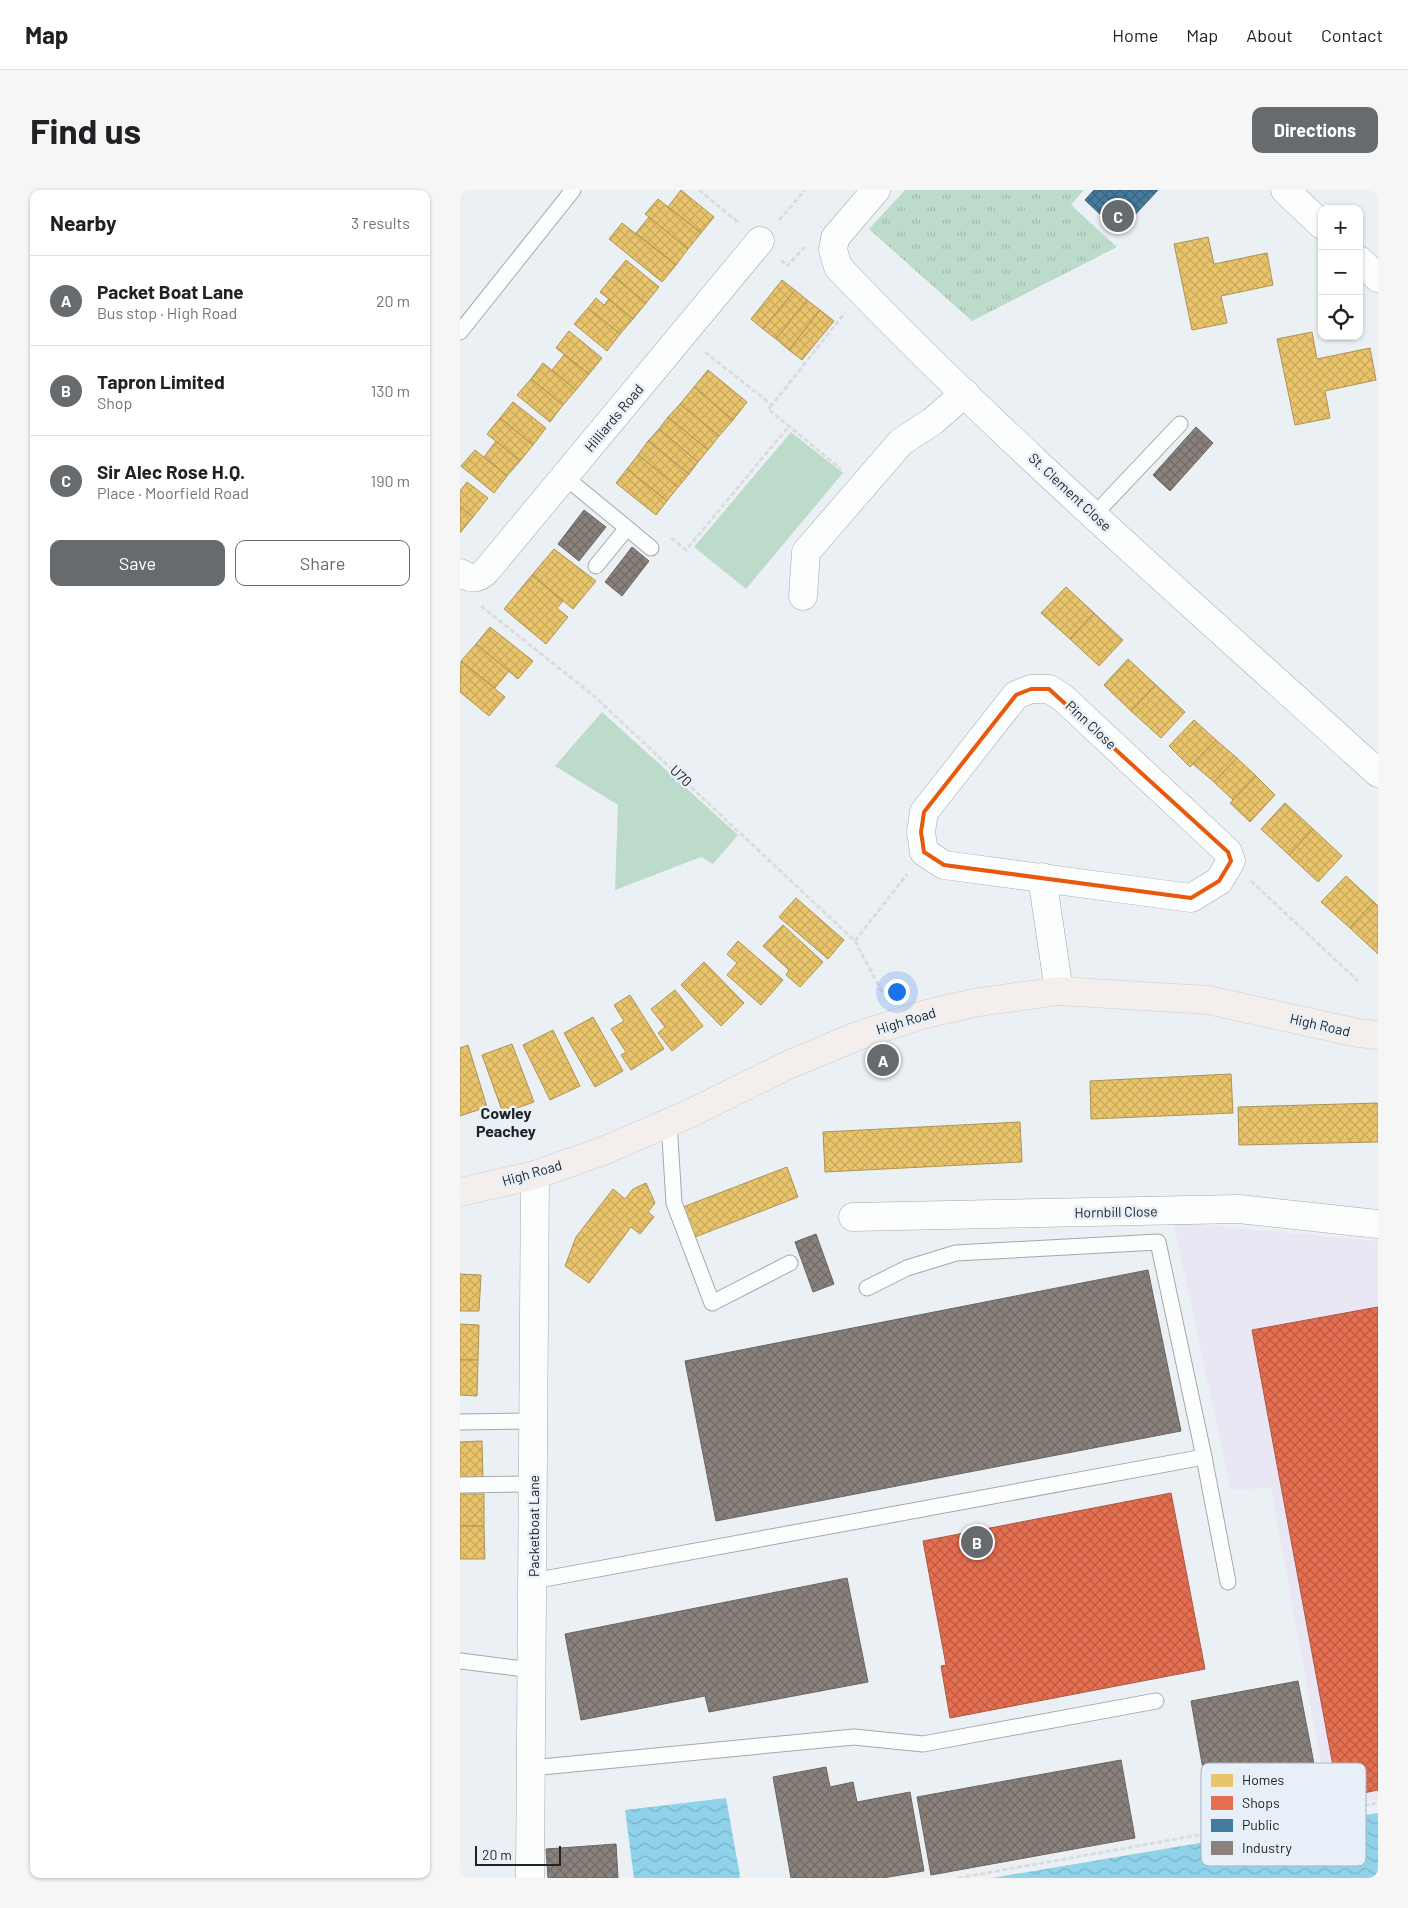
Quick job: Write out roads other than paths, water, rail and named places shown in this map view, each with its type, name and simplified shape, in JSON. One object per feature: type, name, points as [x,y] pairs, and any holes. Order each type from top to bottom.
[{"type":"main road","name":"High Road","points":[[460,1192],[535,1175],[603,1151],[669,1122],[788,1065],[881,1028],[918,1016],[973,1003],[1059,991],[1208,1000],[1358,1033],[1378,1035]]},
{"type":"street","name":"St. Clement Close","points":[[876,190],[839,233],[833,244],[838,267],[965,393],[1094,515],[1378,773]]},
{"type":"street","points":[[1284,190],[1318,221]]},
{"type":"street","name":"Hilliards Road","points":[[464,575],[474,578],[484,574],[760,241]]},
{"type":"street","points":[[1363,264],[1378,278]]},
{"type":"street","points":[[803,596],[806,552],[901,442],[933,421],[965,393]]},
{"type":"street","name":"Pinn Close","points":[[1031,689],[1049,689],[1062,698],[1228,852],[1231,861],[1219,881],[1192,898],[1042,877],[944,865],[924,852],[921,832],[924,812],[1016,695],[1031,689]]},
{"type":"street","points":[[1042,877],[1059,991]]},
{"type":"street","name":"Packetboat Lane","points":[[530,1878],[534,1581],[535,1175]]},
{"type":"street","name":"Hornbill Close","points":[[853,1217],[1239,1209],[1378,1224]]},
{"type":"lane","points":[[460,332],[573,190]]},
{"type":"lane","points":[[1094,515],[1180,424]]},
{"type":"lane","points":[[565,477],[651,548]]},
{"type":"lane","points":[[596,566],[626,528]]},
{"type":"lane","points":[[669,1122],[674,1203],[712,1303],[790,1263]]},
{"type":"lane","points":[[867,1288],[907,1268],[956,1253],[1158,1242],[1204,1457],[1228,1582]]},
{"type":"lane","points":[[460,1422],[534,1421]]},
{"type":"lane","points":[[534,1581],[1204,1457]]},
{"type":"lane","points":[[460,1485],[534,1484]]},
{"type":"lane","points":[[460,1661],[532,1670]]},
{"type":"lane","points":[[531,1768],[854,1738],[923,1744],[1156,1701]]},
{"type":"water","points":[[726,1798],[739,1878],[634,1878],[625,1810]]},
{"type":"water","points":[[1378,1813],[1378,1878],[992,1878],[1201,1843],[1201,1866],[1366,1866],[1366,1815]]},
{"type":"place","name":"Sir Alec Rose H.Q.","points":[[1118,216]]},
{"type":"place","name":"Packet Boat Lane","points":[[883,1060]]},
{"type":"place","name":"Tapron Limited","points":[[977,1542]]},
{"type":"district","name":"Cowley Peachey","points":[[506,1122]]}]
